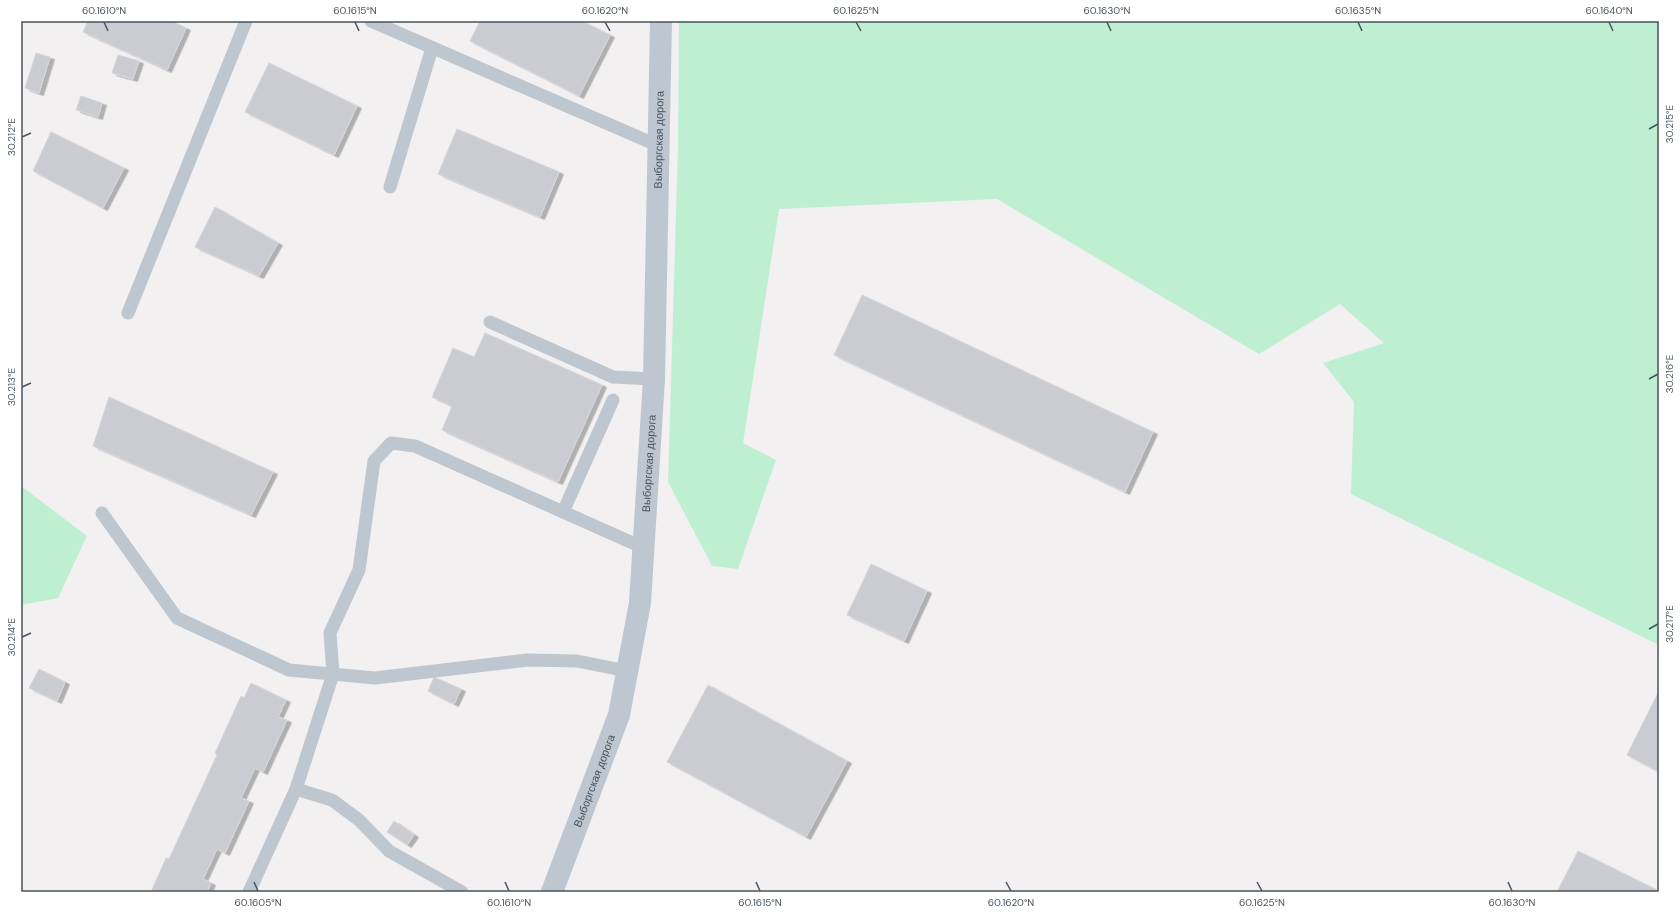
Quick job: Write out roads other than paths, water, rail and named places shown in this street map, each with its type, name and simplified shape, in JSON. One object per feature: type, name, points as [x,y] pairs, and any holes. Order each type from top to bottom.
[{"type":"street","name":"Выборгская дорога","points":[[552,892],[619,715],[640,603],[654,379],[660,146],[661,21]]},
{"type":"lane","points":[[128,313],[246,21]]},
{"type":"lane","points":[[371,21],[660,146]]},
{"type":"lane","points":[[390,187],[432,48]]},
{"type":"lane","points":[[490,322],[613,377],[654,379]]},
{"type":"lane","points":[[563,512],[613,400]]},
{"type":"lane","points":[[249,892],[296,789],[333,674],[330,633],[359,570],[374,461],[391,443],[415,446],[644,548]]},
{"type":"lane","points":[[102,513],[177,618],[289,670],[375,678],[528,660],[576,661],[627,671]]},
{"type":"lane","points":[[296,789],[332,800],[359,820],[389,851],[462,892]]}]
